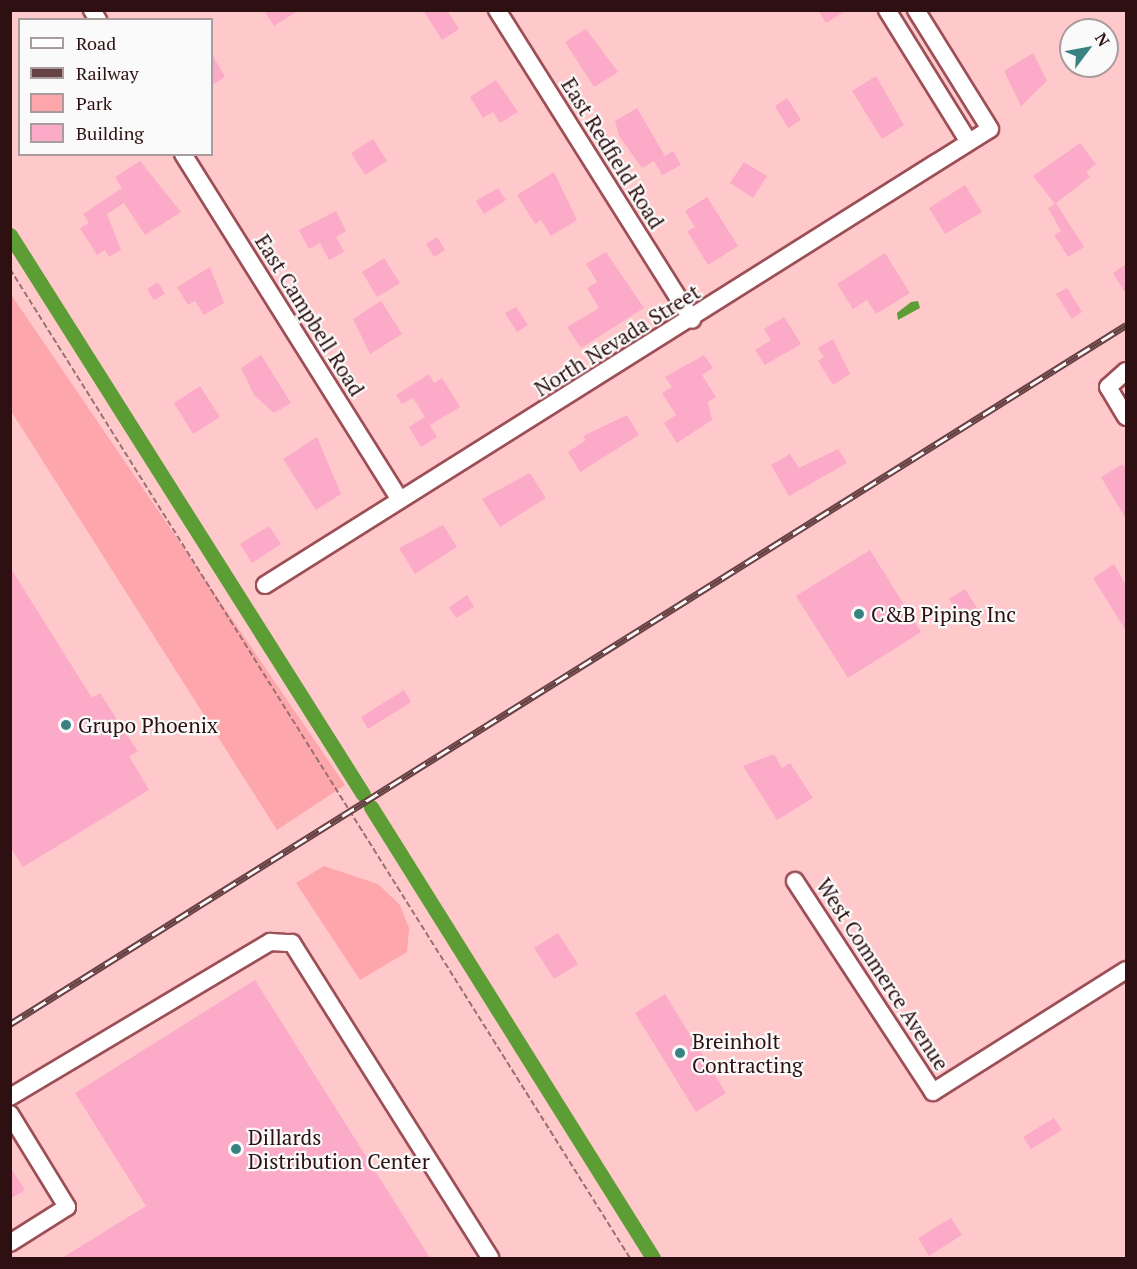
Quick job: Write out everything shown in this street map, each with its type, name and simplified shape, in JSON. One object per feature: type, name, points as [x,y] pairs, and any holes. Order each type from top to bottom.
[{"type":"street","name":"East Redfield Road","points":[[497,10],[692,320]]},
{"type":"street","points":[[887,10],[969,142]]},
{"type":"street","name":"North Nevada Street","points":[[265,585],[692,320],[990,129],[916,10]]},
{"type":"street","name":"East Campbell Road","points":[[184,156],[400,500]]},
{"type":"street","points":[[1126,371],[1108,387],[1126,417]]},
{"type":"street","name":"West Commerce Avenue","points":[[795,881],[933,1092],[1126,970]]},
{"type":"street","points":[[10,1097],[270,942],[292,943],[490,1258]]},
{"type":"street","points":[[10,1114],[67,1207],[10,1243]]},
{"type":"path","points":[[10,269],[630,1258]]},
{"type":"green space","points":[[10,293],[345,785],[277,830],[11,411]]},
{"type":"green space","points":[[324,866],[378,884],[400,905],[409,928],[407,952],[360,980],[296,883]]},
{"type":"shaded area","points":[[918,301],[920,308],[898,320],[897,313],[911,302]]},
{"type":"building","points":[[264,10],[299,10],[274,26]]},
{"type":"building","points":[[423,10],[447,10],[459,29],[442,40]]},
{"type":"building","points":[[818,10],[847,10],[826,23]]},
{"type":"building","points":[[586,29],[618,72],[594,87],[565,42]]},
{"type":"building","points":[[1033,53],[1047,81],[1021,106],[1004,71]]},
{"type":"building","points":[[213,56],[225,77],[213,84]]},
{"type":"building","points":[[876,76],[904,125],[882,139],[852,91]]},
{"type":"building","points":[[496,80],[518,112],[500,123],[493,112],[483,118],[470,97]]},
{"type":"building","points":[[787,98],[801,120],[788,128],[775,106]]},
{"type":"building","points":[[637,108],[665,156],[673,151],[681,165],[662,175],[654,161],[642,168],[619,136],[615,121]]},
{"type":"building","points":[[373,139],[387,161],[365,175],[351,153]]},
{"type":"building","points":[[1080,143],[1096,164],[1086,172],[1090,177],[1056,203],[1084,247],[1068,257],[1054,235],[1061,231],[1048,208],[1055,204],[1033,176]]},
{"type":"building","points":[[140,161],[181,212],[145,235],[124,203],[107,214],[121,250],[109,257],[105,250],[97,255],[80,228],[89,223],[83,214],[122,188],[115,177]]},
{"type":"building","points":[[744,162],[767,176],[753,198],[730,183]]},
{"type":"building","points":[[554,172],[577,220],[551,236],[541,220],[535,224],[517,195]]},
{"type":"building","points":[[965,185],[982,212],[945,234],[929,208]]},
{"type":"building","points":[[498,188],[506,200],[484,214],[476,201]]},
{"type":"building","points":[[707,197],[738,246],[708,265],[687,231],[695,227],[685,211]]},
{"type":"building","points":[[336,211],[346,231],[336,237],[344,252],[329,260],[320,243],[309,249],[299,230]]},
{"type":"building","points":[[437,237],[445,250],[434,257],[426,244]]},
{"type":"building","points":[[606,252],[644,308],[581,348],[567,327],[599,308],[587,288],[597,282],[586,264]]},
{"type":"building","points":[[885,253],[910,293],[876,314],[867,300],[853,309],[837,284]]},
{"type":"building","points":[[384,258],[400,283],[377,297],[362,272]]},
{"type":"building","points":[[1126,264],[1126,294],[1113,273]]},
{"type":"building","points":[[210,267],[224,303],[204,315],[195,301],[188,305],[177,287]]},
{"type":"building","points":[[158,282],[165,294],[154,300],[147,289]]},
{"type":"building","points":[[1067,288],[1082,312],[1072,319],[1056,294]]},
{"type":"building","points":[[381,301],[402,334],[370,354],[353,319]]},
{"type":"building","points":[[516,307],[528,325],[517,332],[505,313]]},
{"type":"building","points":[[784,317],[801,344],[765,365],[755,350],[771,340],[764,329]]},
{"type":"building","points":[[833,339],[850,374],[833,385],[818,361],[824,357],[818,348]]},
{"type":"building","points":[[261,355],[291,403],[274,413],[254,395],[241,368]]},
{"type":"building","points":[[704,355],[713,368],[702,375],[716,397],[708,402],[712,420],[677,443],[664,423],[676,415],[662,393],[672,387],[665,377]]},
{"type":"building","points":[[429,374],[434,383],[442,378],[460,407],[430,425],[413,398],[402,404],[396,395]]},
{"type":"building","points":[[200,386],[220,417],[193,434],[174,403]]},
{"type":"building","points":[[627,415],[639,435],[580,472],[568,452],[586,440],[583,436]]},
{"type":"building","points":[[425,417],[437,437],[421,447],[409,427]]},
{"type":"building","points":[[317,437],[341,494],[316,510],[283,459]]},
{"type":"building","points":[[838,449],[847,463],[789,496],[771,465],[790,454],[799,468]]},
{"type":"building","points":[[1123,464],[1126,470],[1126,519],[1101,477]]},
{"type":"building","points":[[530,473],[546,498],[500,527],[482,499]]},
{"type":"building","points":[[443,525],[457,547],[415,574],[399,548]]},
{"type":"building","points":[[269,526],[281,544],[252,563],[240,544]]},
{"type":"building","name":"C&B Piping Inc","points":[[870,550],[921,632],[848,678],[796,596]]},
{"type":"building","points":[[1114,564],[1126,585],[1126,631],[1093,578]]},
{"type":"building","name":"Grupo Phoenix","points":[[10,567],[92,698],[100,693],[138,752],[129,756],[149,790],[23,867],[10,847]]},
{"type":"building","points":[[965,589],[982,616],[966,626],[949,599]]},
{"type":"building","points":[[467,595],[474,607],[456,618],[449,607]]},
{"type":"building","points":[[404,690],[411,702],[368,729],[361,717]]},
{"type":"building","points":[[774,754],[782,768],[790,763],[813,798],[777,820],[743,766]]},
{"type":"building","points":[[558,933],[578,964],[554,979],[534,948]]},
{"type":"building","name":"Dillards Distribution Center","points":[[255,980],[430,1258],[62,1258],[146,1206],[75,1093]]},
{"type":"building","name":"Breinholt Contracting","points":[[665,994],[726,1093],[696,1112],[635,1013]]},
{"type":"building","points":[[1054,1118],[1062,1130],[1031,1149],[1023,1137]]},
{"type":"building","points":[[10,1167],[25,1190],[10,1199]]},
{"type":"building","points":[[951,1218],[962,1235],[929,1256],[918,1238]]},
{"type":"waterway","points":[[10,235],[363,794]]},
{"type":"waterway","points":[[371,807],[653,1258]]},
{"type":"railway","points":[[10,1024],[1126,325]]},
{"type":"place","name":"C&B Piping Inc","points":[[859,614]]},
{"type":"place","name":"Grupo Phoenix","points":[[66,725]]},
{"type":"place","name":"Breinholt Contracting","points":[[680,1053]]},
{"type":"place","name":"Dillards Distribution Center","points":[[236,1149]]}]
